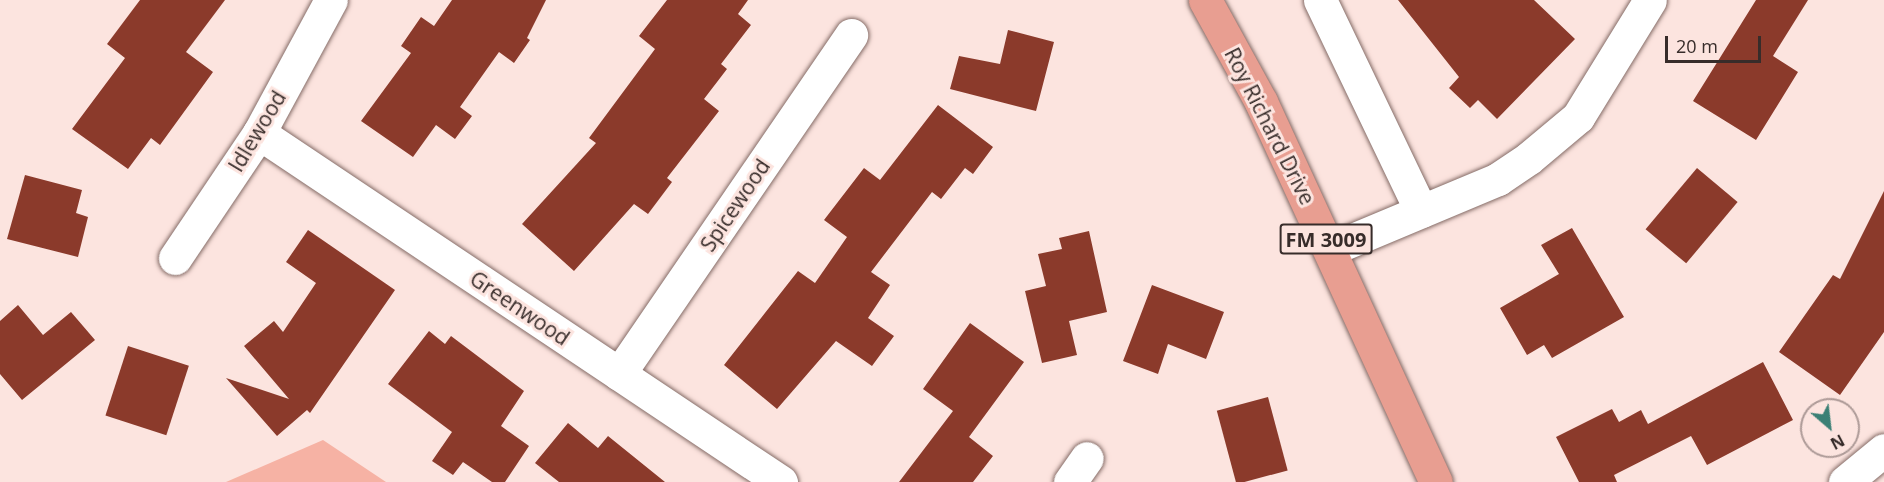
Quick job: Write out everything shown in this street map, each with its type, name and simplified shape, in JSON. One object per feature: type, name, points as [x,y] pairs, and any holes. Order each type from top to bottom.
[{"type":"main road","name":"Roy Richard Drive","points":[[1205,0],[1261,102],[1331,249],[1436,482]]},
{"type":"street","name":"Idlewood","points":[[175,258],[259,133],[331,0]]},
{"type":"street","points":[[1320,0],[1421,211]]},
{"type":"street","points":[[1331,249],[1498,179],[1578,117],[1647,1]]},
{"type":"street","name":"Spicewood","points":[[619,374],[851,35]]},
{"type":"street","name":"Greenwood","points":[[259,133],[781,482]]},
{"type":"street","points":[[1845,482],[1884,450]]},
{"type":"shaded area","points":[[323,440],[386,482],[226,482]]},
{"type":"building","points":[[140,0],[225,0],[186,52],[213,72],[160,145],[151,138],[128,169],[72,129],[125,58],[107,44]]},
{"type":"building","points":[[452,0],[546,0],[527,38],[530,40],[514,63],[499,52],[460,107],[472,116],[455,139],[436,125],[413,157],[361,121],[411,53],[401,46],[421,17],[434,26]]},
{"type":"building","points":[[667,0],[748,0],[738,14],[751,25],[721,64],[727,69],[704,99],[719,111],[667,178],[672,182],[648,214],[634,204],[574,271],[522,224],[596,143],[589,138],[655,49],[639,36]]},
{"type":"building","points":[[1398,0],[1534,0],[1575,39],[1497,119],[1478,100],[1470,108],[1449,88],[1459,77]]},
{"type":"building","points":[[1756,0],[1808,0],[1773,56],[1798,72],[1756,140],[1693,101]]},
{"type":"building","points":[[1008,30],[1054,42],[1036,111],[950,89],[959,56],[1000,64]]},
{"type":"building","points":[[938,105],[993,147],[973,174],[965,168],[941,199],[932,192],[871,272],[890,285],[868,318],[894,336],[872,366],[836,341],[777,409],[724,365],[798,271],[815,283],[847,237],[824,220],[864,168],[880,180]]},
{"type":"building","points":[[1697,168],[1738,202],[1686,263],[1646,229]]},
{"type":"building","points":[[25,175],[82,190],[76,213],[88,217],[78,257],[7,239]]},
{"type":"building","points":[[1884,191],[1884,332],[1840,395],[1779,352],[1833,275],[1840,279]]},
{"type":"building","points":[[1572,228],[1624,317],[1552,358],[1544,345],[1527,355],[1500,308],[1559,274],[1541,245]]},
{"type":"building","points":[[308,230],[395,290],[310,413],[307,410],[277,436],[226,378],[289,399],[244,346],[274,321],[283,332],[316,283],[286,262]]},
{"type":"building","points":[[1089,231],[1107,312],[1069,321],[1077,355],[1042,363],[1025,291],[1046,286],[1038,254],[1062,249],[1059,238]]},
{"type":"building","points":[[1152,285],[1224,312],[1206,359],[1168,344],[1158,374],[1123,361]]},
{"type":"building","points":[[18,305],[43,335],[71,312],[95,340],[22,400],[0,374],[0,321]]},
{"type":"building","points":[[970,323],[1024,362],[969,437],[993,456],[973,482],[899,482],[953,411],[923,389]]},
{"type":"building","points":[[429,331],[445,344],[451,336],[524,391],[501,426],[529,446],[505,482],[492,482],[463,462],[453,475],[432,461],[452,432],[388,384]]},
{"type":"building","points":[[128,346],[189,366],[166,435],[105,415]]},
{"type":"building","points":[[1763,362],[1793,420],[1707,465],[1691,436],[1614,475],[1617,482],[1579,482],[1556,437],[1612,409],[1619,422],[1641,410],[1648,424]]},
{"type":"building","points":[[1268,397],[1288,470],[1244,482],[1236,482],[1217,411]]},
{"type":"building","points":[[568,423],[598,448],[608,436],[665,482],[559,482],[535,463]]}]
